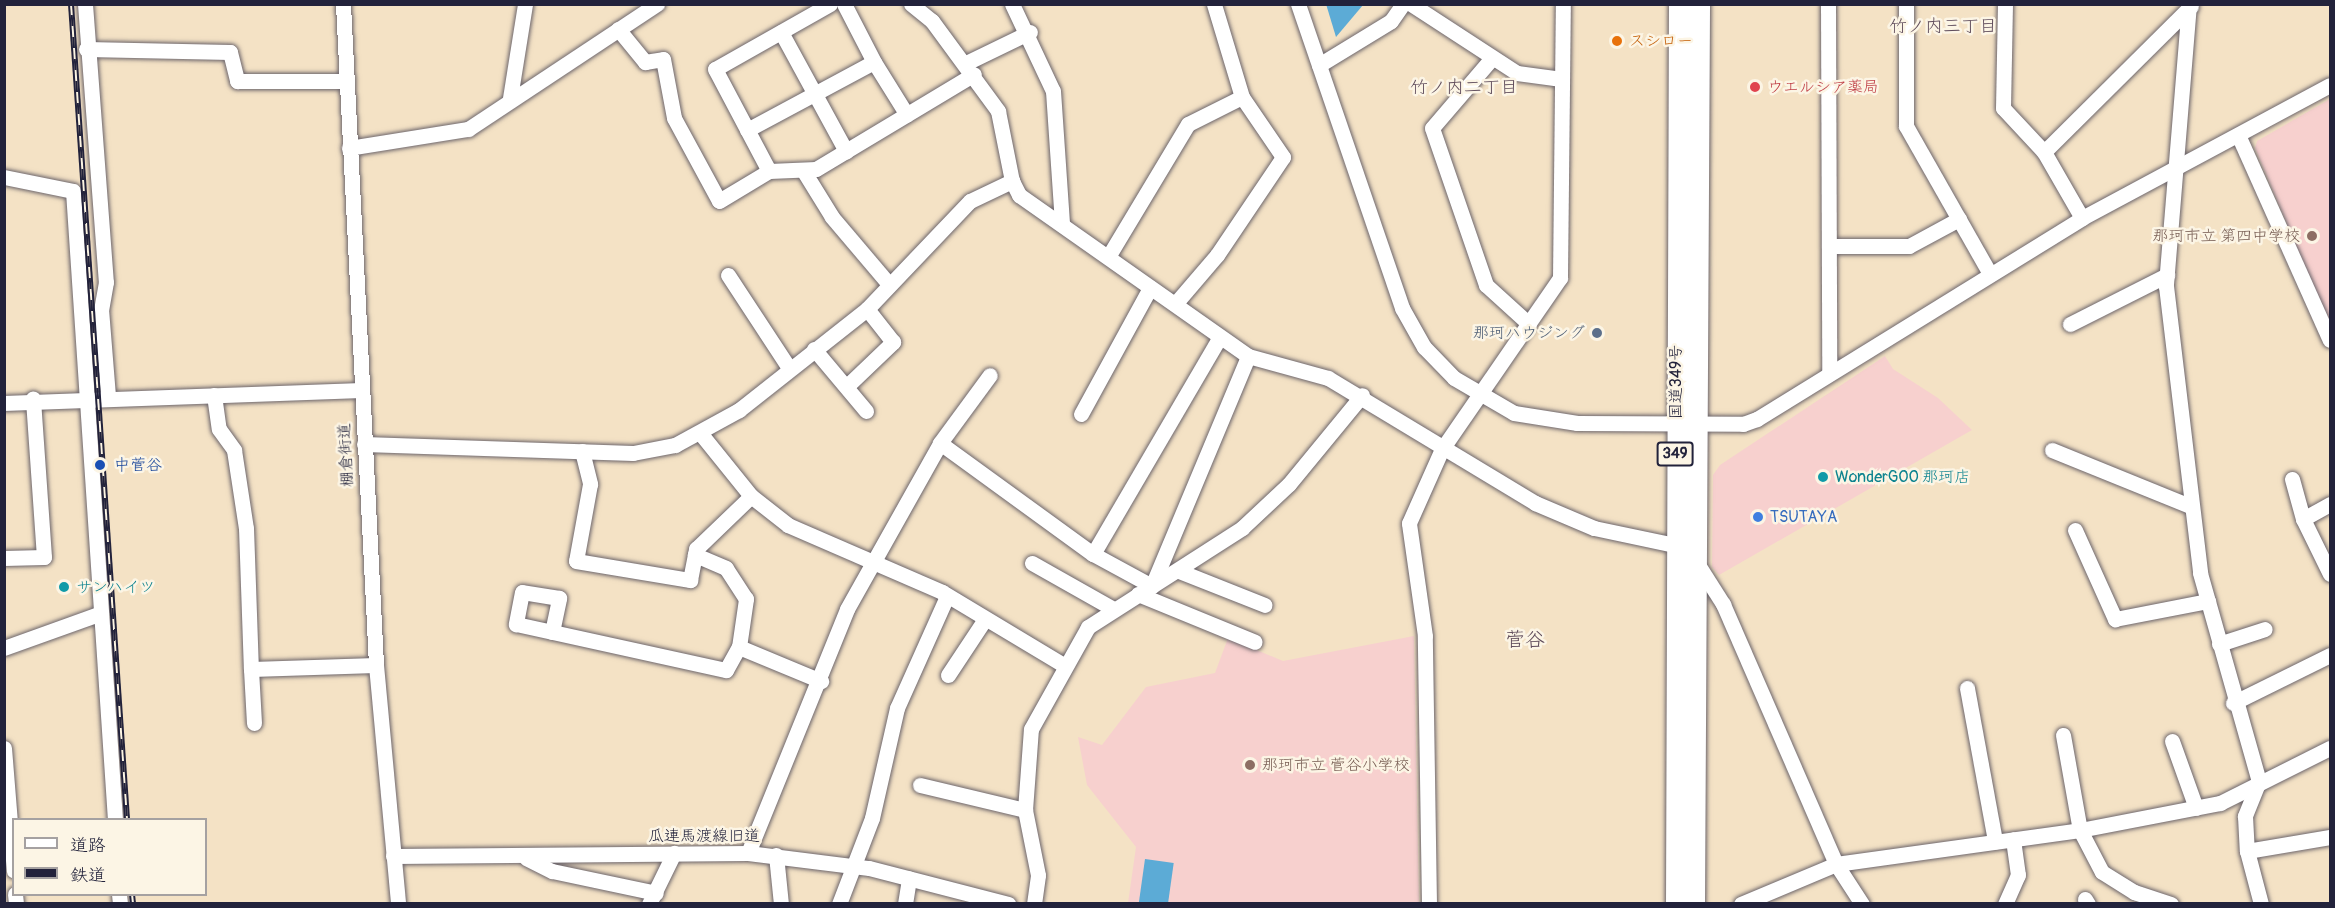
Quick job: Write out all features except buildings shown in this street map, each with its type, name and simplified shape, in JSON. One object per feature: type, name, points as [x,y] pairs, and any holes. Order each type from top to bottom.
[{"type":"highway","name":"国道349号","points":[[1676,903],[1675,545],[1679,4]]},
{"type":"highway","name":"国道349号","points":[[1694,903],[1699,4]]},
{"type":"street","points":[[85,4],[86,49],[106,282],[101,309],[108,396]]},
{"type":"street","name":"棚倉街道","points":[[343,4],[376,664],[398,903]]},
{"type":"street","points":[[510,98],[525,4]]},
{"type":"street","points":[[349,148],[468,129],[510,98],[657,4]]},
{"type":"street","points":[[769,171],[715,69],[830,4]]},
{"type":"street","points":[[844,4],[874,62],[907,115]]},
{"type":"street","points":[[911,4],[932,21],[970,69],[1001,119],[1012,181],[1018,195],[1062,223],[1150,288],[1175,303],[1219,338],[1248,356],[1329,378],[1362,395],[1442,449],[1534,503],[1594,528],[1675,545]]},
{"type":"street","points":[[1012,4],[1030,32],[1053,91],[1062,223]]},
{"type":"street","points":[[1175,303],[1217,255],[1283,157],[1242,97],[1214,4]]},
{"type":"street","points":[[1298,4],[1402,308],[1424,347],[1454,378],[1482,395],[1514,413],[1550,420],[1743,424],[1989,272],[2082,218],[2239,137],[2331,85]]},
{"type":"street","points":[[1318,64],[1390,21],[1403,4]]},
{"type":"street","points":[[1411,4],[1517,73],[1562,79]]},
{"type":"street","points":[[1429,903],[1425,636],[1409,523],[1442,449],[1482,395],[1560,279],[1563,4]]},
{"type":"street","points":[[1828,4],[1829,372]]},
{"type":"street","points":[[1906,4],[1906,126],[1989,272]]},
{"type":"street","points":[[2005,4],[2003,108],[2044,152],[2082,218]]},
{"type":"street","points":[[2044,152],[2189,5]]},
{"type":"street","points":[[2189,5],[2174,171],[2168,275],[2190,506],[2218,644],[2233,703],[2259,782],[2245,816],[2247,852],[2261,903]]},
{"type":"street","points":[[618,29],[645,62],[663,59],[674,118],[719,201],[769,171],[816,169],[907,115],[970,69],[1030,32]]},
{"type":"street","points":[[781,32],[846,151]]},
{"type":"street","points":[[86,49],[230,52],[237,81],[346,81]]},
{"type":"street","points":[[1492,58],[1432,128],[1486,285],[1529,324]]},
{"type":"street","points":[[747,130],[874,62]]},
{"type":"street","points":[[1108,256],[1188,124],[1242,97]]},
{"type":"street","points":[[2239,137],[2331,340]]},
{"type":"street","points":[[803,170],[831,217],[888,283]]},
{"type":"street","points":[[4,177],[73,191],[84,397],[115,818]]},
{"type":"street","points":[[364,444],[656,451],[701,434],[867,309],[888,283],[970,201],[1012,181]]},
{"type":"street","points":[[1829,246],[1909,246],[1959,219]]},
{"type":"street","points":[[728,275],[789,368]]},
{"type":"street","points":[[2070,324],[2168,275]]},
{"type":"street","points":[[1081,414],[1150,288]]},
{"type":"street","points":[[848,386],[893,342],[867,309]]},
{"type":"street","points":[[1093,554],[1219,338]]},
{"type":"street","points":[[814,349],[848,386],[866,411]]},
{"type":"street","points":[[1152,586],[1248,356]]},
{"type":"street","points":[[748,853],[821,681],[848,609],[875,564],[940,443],[990,375]]},
{"type":"street","points":[[4,403],[33,398],[361,390]]},
{"type":"street","points":[[214,395],[219,429],[234,450],[246,528],[254,723]]},
{"type":"street","points":[[1034,903],[1038,875],[1025,810],[1031,729],[1088,627],[1112,608],[1179,571],[1242,528],[1289,484],[1362,395]]},
{"type":"street","points":[[4,558],[44,557],[33,398]]},
{"type":"street","points":[[701,434],[751,496],[788,525],[947,596],[1065,666]]},
{"type":"street","points":[[940,443],[1093,554],[1152,586]]},
{"type":"street","points":[[2052,450],[2190,506]]},
{"type":"street","points":[[582,451],[590,484],[576,561],[690,580],[695,555],[751,496]]},
{"type":"street","points":[[2292,479],[2303,519],[2330,572]]},
{"type":"street","points":[[2303,519],[2331,504]]},
{"type":"street","points":[[2075,530],[2115,619],[2208,601]]},
{"type":"street","points":[[552,632],[726,670],[739,647],[746,599],[726,567],[695,555]]},
{"type":"street","points":[[1032,563],[1112,608]]},
{"type":"street","points":[[1697,563],[1723,604],[1771,705],[1836,864],[1862,903]]},
{"type":"street","points":[[1179,571],[1265,605]]},
{"type":"street","points":[[1138,594],[1255,642]]},
{"type":"street","points":[[839,903],[849,865],[872,818],[897,708],[947,596]]},
{"type":"street","points":[[4,648],[101,613]]},
{"type":"street","points":[[948,675],[985,619]]},
{"type":"street","points":[[2218,644],[2265,629]]},
{"type":"street","points":[[739,647],[821,681]]},
{"type":"street","points":[[2233,703],[2331,655]]},
{"type":"street","points":[[251,669],[376,664]]},
{"type":"street","points":[[1967,688],[1995,841]]},
{"type":"street","points":[[2063,735],[2080,830],[2102,872],[2134,892],[2171,903]]},
{"type":"street","points":[[2172,741],[2196,808]]},
{"type":"street","points":[[4,748],[12,846]]},
{"type":"street","points":[[1741,903],[1836,864],[2080,830],[2220,803],[2331,748]]},
{"type":"street","points":[[920,785],[1025,810]]},
{"type":"street","points":[[2247,852],[2331,837]]},
{"type":"street","points":[[2005,903],[2018,875],[2013,839]]},
{"type":"street","points":[[524,856],[552,871],[653,898],[674,853]]},
{"type":"street","name":"瓜連馬渡線旧道","points":[[393,856],[674,853],[776,855],[849,865],[1008,903]]},
{"type":"street","points":[[776,855],[781,903]]},
{"type":"street","points":[[904,903],[909,878]]},
{"type":"shaded area","name":"那珂市立 第四中学校","points":[[2330,99],[2330,325],[2255,148],[2257,141]]},
{"type":"shaded area","points":[[1885,356],[1893,369],[1938,398],[1972,430],[1719,575],[1712,567],[1713,475],[1720,465]]},
{"type":"shaded area","name":"那珂市立 菅谷小学校","points":[[1414,636],[1419,903],[1128,903],[1136,847],[1087,785],[1078,737],[1102,745],[1146,687],[1215,673],[1228,638],[1283,661]]},
{"type":"water","points":[[1326,4],[1363,4],[1363,5],[1336,37]]},
{"type":"water","points":[[1145,859],[1174,863],[1168,904],[1139,903]]},
{"type":"railway","points":[[71,4],[127,818]]},
{"type":"railway","points":[[132,896],[133,904]]},
{"type":"place","name":"スシロー","points":[[1617,41]]},
{"type":"place","name":"ウエルシア薬局","points":[[1755,87]]},
{"type":"place","name":"那珂市立 第四中学校","points":[[2312,236]]},
{"type":"place","name":"那珂ハウジング","points":[[1597,333]]},
{"type":"place","name":"中菅谷","points":[[100,465]]},
{"type":"place","name":"WonderGOO 那珂店","points":[[1823,477]]},
{"type":"place","name":"TSUTAYA","points":[[1758,517]]},
{"type":"place","name":"サンハイツ","points":[[64,587]]},
{"type":"place","name":"那珂市立 菅谷小学校","points":[[1250,765]]},
{"type":"district","name":"竹ノ内三丁目","points":[[1943,27]]},
{"type":"district","name":"竹ノ内二丁目","points":[[1464,88]]},
{"type":"district","name":"菅谷","points":[[1525,639]]}]
